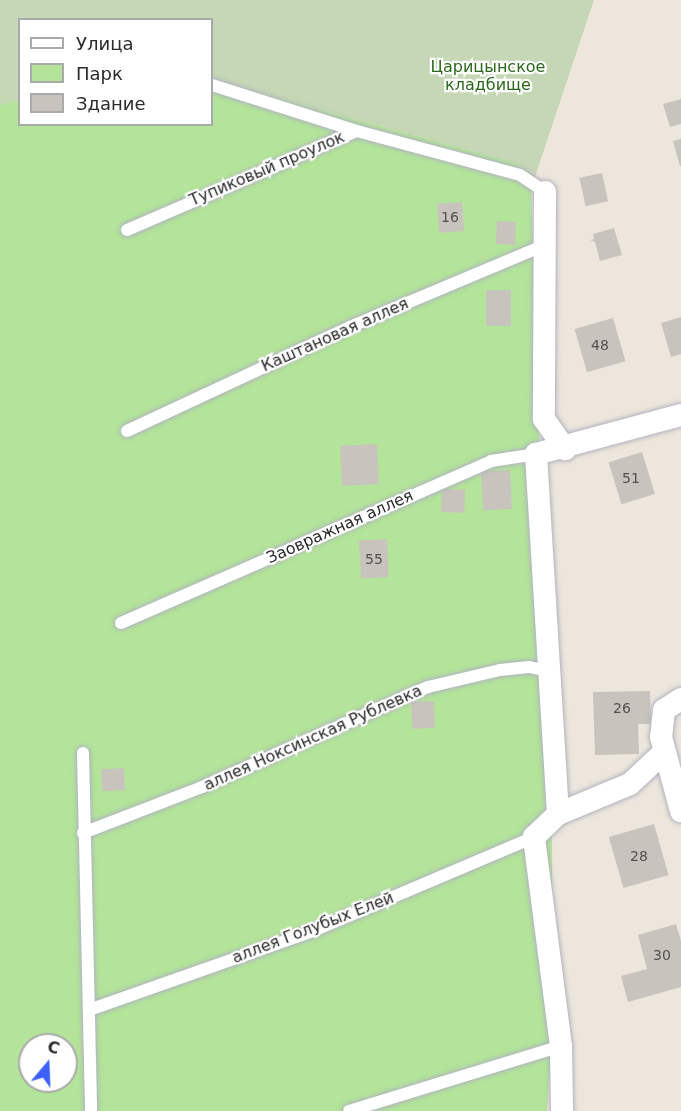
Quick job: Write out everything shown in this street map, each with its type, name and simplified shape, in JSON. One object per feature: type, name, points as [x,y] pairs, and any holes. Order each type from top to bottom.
[{"type":"street","points":[[545,192],[544,419],[565,449]]},
{"type":"street","name":"Заовражная аллея","points":[[536,454],[565,449],[681,415]]},
{"type":"street","points":[[536,454],[558,814]]},
{"type":"street","points":[[681,699],[664,710],[663,753],[681,811]]},
{"type":"street","points":[[562,1111],[561,1046],[534,837],[558,814],[630,783],[663,753]]},
{"type":"lane","points":[[213,85],[357,131]]},
{"type":"lane","name":"Тупиковый проулок","points":[[127,230],[357,131],[520,175],[545,192]]},
{"type":"lane","name":"Каштановая аллея","points":[[127,431],[350,327],[545,245]]},
{"type":"lane","name":"Заовражная аллея","points":[[121,623],[491,461],[536,454]]},
{"type":"lane","name":"аллея Ноксинская Рублевка","points":[[83,833],[191,791],[428,687],[501,670],[529,667],[548,671]]},
{"type":"lane","points":[[83,753],[83,833],[92,1111]]},
{"type":"lane","name":"аллея Голубых Елей","points":[[88,1010],[313,931],[534,837]]},
{"type":"lane","points":[[349,1111],[561,1046]]},
{"type":"green space","name":"Царицынское кладбище","points":[[0,0],[594,0],[531,189],[516,163],[213,80],[213,18],[18,18],[18,100],[0,105]]},
{"type":"green space","points":[[213,80],[516,163],[531,189],[552,832],[552,1039],[547,1111],[0,1111],[0,105],[18,100],[18,126],[213,126]]},
{"type":"building","points":[[681,99],[681,124],[670,127],[663,104]]},
{"type":"building","points":[[681,139],[681,166],[680,166],[673,141]]},
{"type":"building","points":[[602,173],[608,201],[586,206],[580,178]]},
{"type":"building","points":[[462,202],[464,231],[439,233],[437,204]]},
{"type":"building","points":[[497,221],[516,222],[515,245],[496,244]]},
{"type":"building","points":[[614,228],[622,255],[600,261],[595,242],[590,240],[594,239],[593,234]]},
{"type":"building","points":[[486,290],[511,290],[511,326],[486,326]]},
{"type":"building","points":[[681,317],[681,354],[671,357],[661,323]]},
{"type":"building","points":[[613,318],[625,361],[587,372],[575,329]]},
{"type":"building","points":[[377,444],[379,484],[342,486],[340,446]]},
{"type":"building","points":[[642,452],[655,494],[621,504],[609,462]]},
{"type":"building","points":[[510,470],[512,509],[483,510],[481,472]]},
{"type":"building","points":[[442,489],[465,490],[464,513],[441,512]]},
{"type":"building","points":[[387,539],[389,577],[361,578],[359,540]]},
{"type":"building","points":[[650,691],[651,724],[638,724],[639,754],[595,755],[593,692]]},
{"type":"building","points":[[434,701],[435,728],[412,729],[411,702]]},
{"type":"building","points":[[124,768],[125,790],[102,791],[101,769]]},
{"type":"building","points":[[654,824],[669,875],[623,888],[609,837]]},
{"type":"building","points":[[676,924],[681,941],[681,987],[628,1002],[621,976],[647,969],[638,935]]}]
